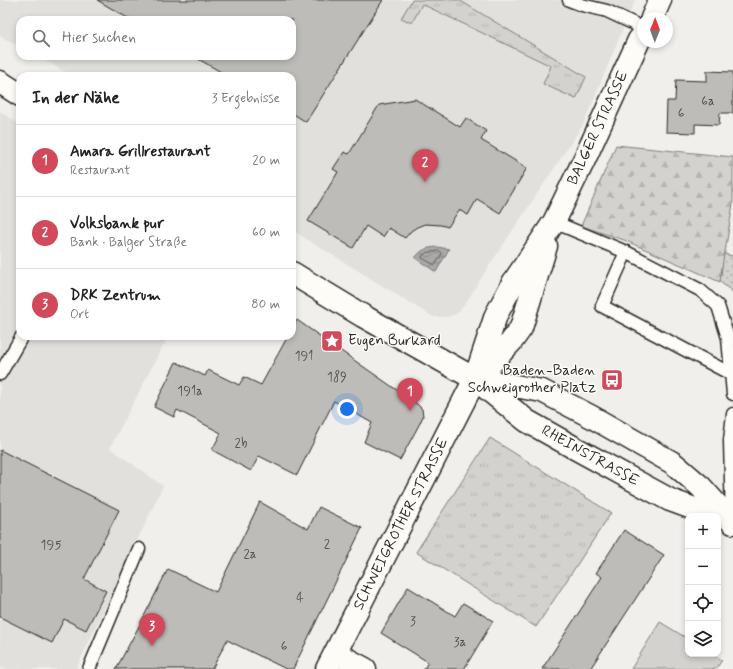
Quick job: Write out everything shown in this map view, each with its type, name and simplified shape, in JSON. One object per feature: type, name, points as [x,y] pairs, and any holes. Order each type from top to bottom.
[{"type":"street","points":[[655,12],[660,0]]},
{"type":"street","name":"BALGER STRASSE","points":[[476,379],[496,315],[513,283],[554,222],[637,44]]},
{"type":"street","points":[[0,82],[16,92]]},
{"type":"street","name":"RHEINSTRASSE","points":[[296,275],[363,316],[476,379],[527,421],[670,500],[724,520]]},
{"type":"street","name":"RHEINSTRASSE","points":[[476,379],[542,391],[592,417],[673,463],[701,488],[724,520]]},
{"type":"street","name":"SCHWEIGROTHER STRASSE","points":[[331,661],[476,379]]},
{"type":"street","points":[[331,661],[365,669]]},
{"type":"lane","points":[[569,0],[607,11],[637,25]]},
{"type":"lane","points":[[554,222],[626,252],[700,290],[718,306],[728,338],[733,394]]},
{"type":"lane","points":[[626,252],[602,306],[731,374]]},
{"type":"lane","points":[[0,374],[20,340]]},
{"type":"lane","points":[[724,520],[733,414]]},
{"type":"lane","points":[[89,669],[139,549]]},
{"type":"shaded area","points":[[0,0],[635,0],[583,125],[467,301],[458,313],[447,317],[433,317],[296,232],[296,72],[66,72],[43,60],[296,60],[296,16],[16,16],[16,45],[0,36]]},
{"type":"shaded area","points":[[0,111],[16,122],[16,340],[166,340],[110,448],[163,486],[76,669],[0,669]]},
{"type":"green space","points":[[412,0],[459,0],[586,77],[576,99],[543,84],[551,66],[422,4],[412,23],[401,18]]},
{"type":"green space","points":[[616,145],[733,157],[733,204],[720,282],[624,240],[581,226]]},
{"type":"green space","points":[[724,254],[733,256],[733,292],[720,282]]},
{"type":"green space","points":[[490,438],[611,513],[536,627],[416,552]]},
{"type":"green space","points":[[660,622],[685,637],[685,657],[716,657],[722,660],[716,669],[631,669]]},
{"type":"water","points":[[437,247],[449,249],[436,272],[415,258],[424,250]]},
{"type":"building","points":[[97,0],[383,0],[306,122],[296,116],[296,72],[221,72],[200,60],[296,60],[296,16],[124,16]]},
{"type":"building","points":[[707,71],[733,72],[733,113],[720,113],[719,125],[695,124],[695,133],[666,132],[667,101],[675,101],[676,80],[707,81]]},
{"type":"building","points":[[415,99],[460,127],[466,118],[486,131],[481,140],[527,168],[500,213],[477,199],[468,215],[459,210],[448,227],[425,224],[411,231],[405,238],[389,228],[383,237],[366,226],[353,248],[308,221],[338,172],[333,169],[344,152],[349,154],[379,105]]},
{"type":"building","points":[[297,320],[422,409],[423,416],[420,423],[400,460],[364,442],[372,423],[334,401],[297,475],[259,456],[251,471],[212,450],[221,433],[177,410],[174,417],[154,407],[176,362],[205,376],[208,370],[239,385],[244,377],[261,385],[286,340],[296,340]]},
{"type":"building","points":[[0,450],[119,510],[84,579],[106,591],[86,630],[64,619],[52,643],[0,617]]},
{"type":"building","points":[[260,502],[308,529],[319,507],[362,528],[293,669],[286,669],[227,640],[212,669],[116,669],[168,569],[216,592]]},
{"type":"building","points":[[624,530],[664,555],[590,669],[542,669],[602,577],[596,573]]},
{"type":"building","points":[[408,587],[455,616],[463,603],[493,621],[464,669],[424,669],[428,662],[381,633]]},
{"type":"place","name":"Volksbank pur","points":[[425,182]]},
{"type":"place","name":"Eugen Burkard","points":[[332,341]]},
{"type":"place","name":"Baden-Baden Schweigrother Platz","points":[[612,380]]},
{"type":"place","name":"Amara Grillrestaurant","points":[[410,411]]},
{"type":"place","name":"DRK Zentrum","points":[[152,646]]}]
